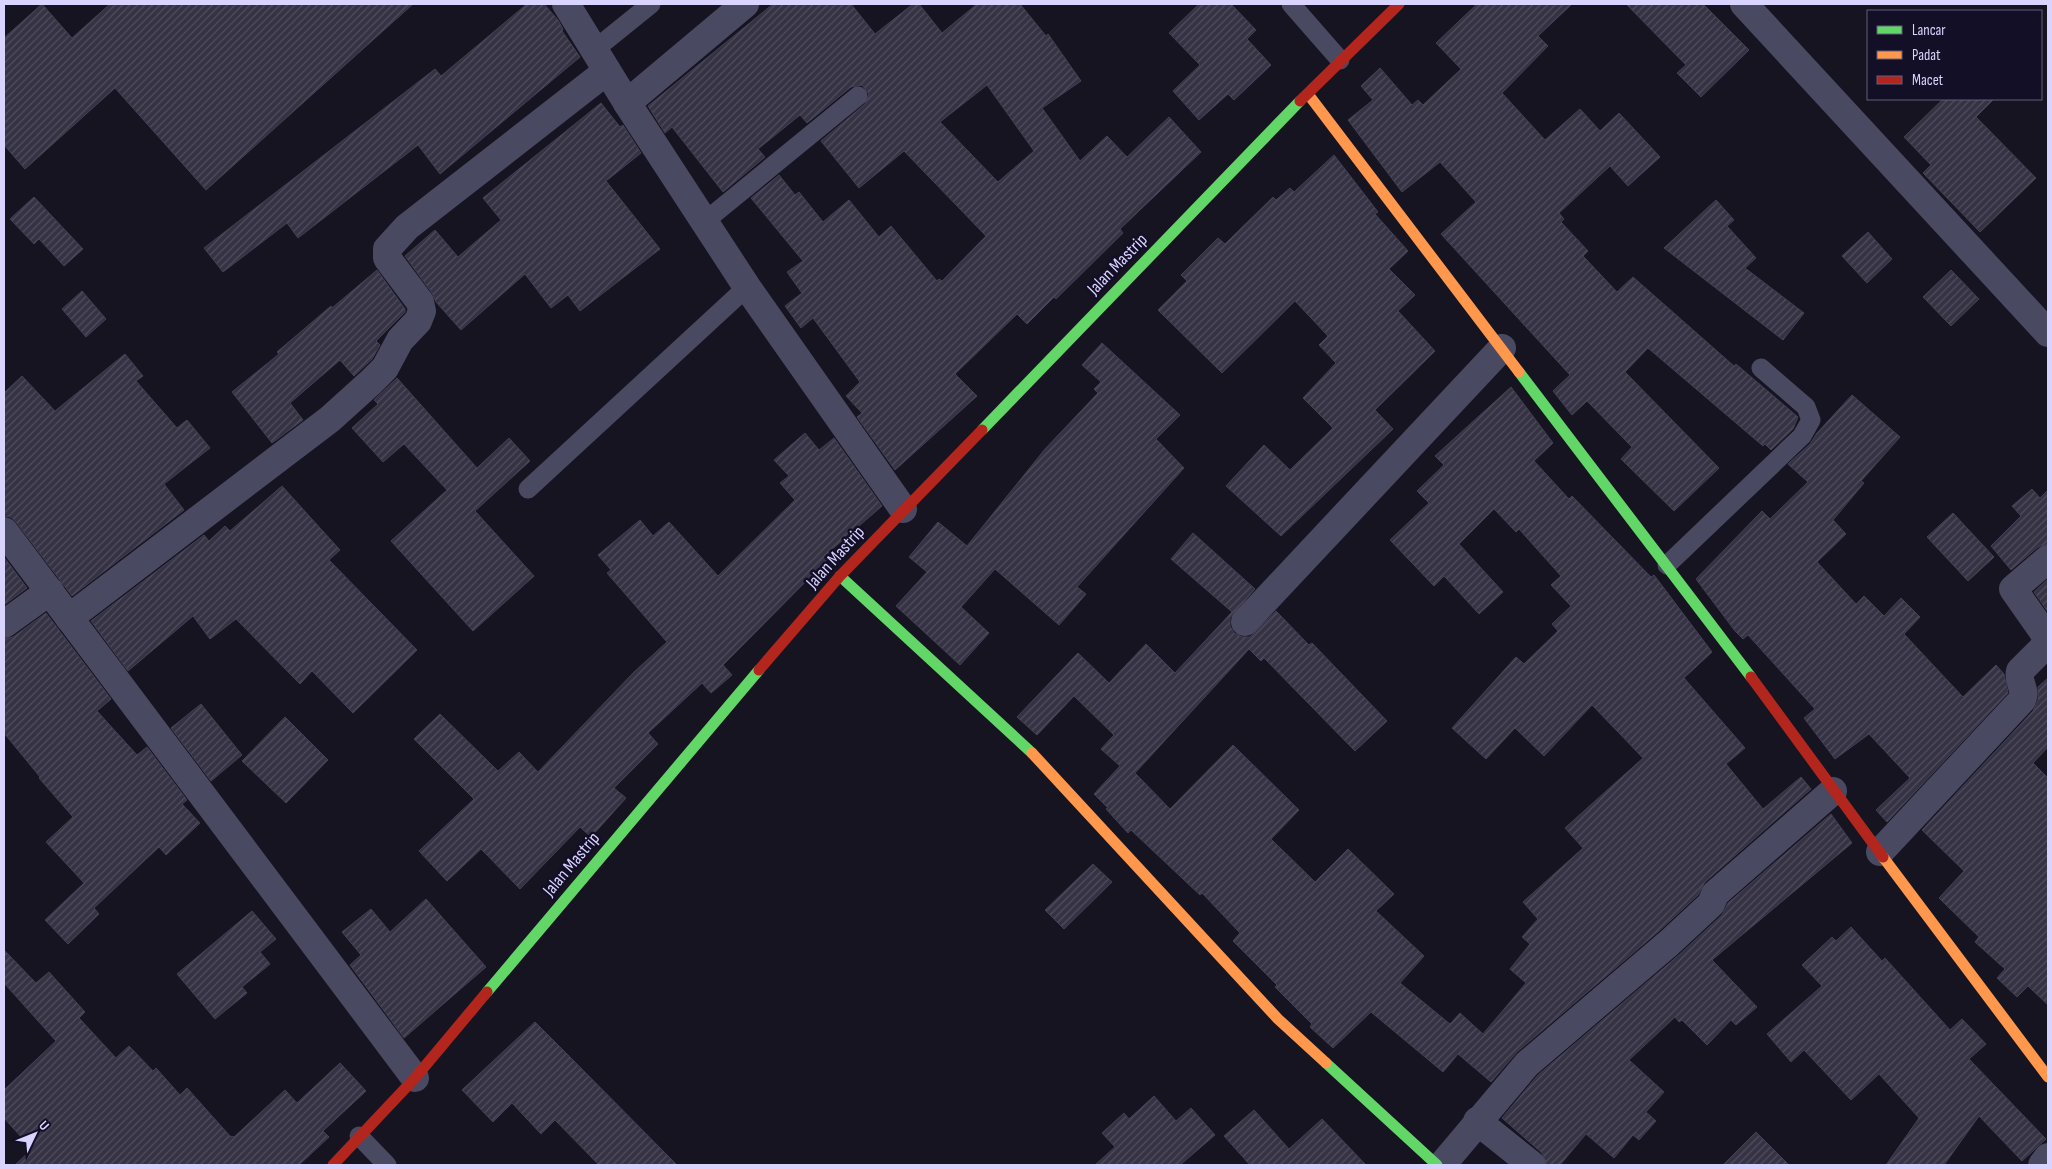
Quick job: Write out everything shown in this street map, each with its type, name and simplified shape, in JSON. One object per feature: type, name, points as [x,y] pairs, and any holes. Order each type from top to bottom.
[{"type":"street","points":[[566,4],[626,104],[747,288],[903,509]]},
{"type":"street","points":[[626,104],[745,4]]},
{"type":"street","name":"Jalan Mastrip","points":[[333,1165],[415,1078],[686,754],[840,576],[1340,60],[1400,4]]},
{"type":"street","points":[[1744,4],[2048,333]]},
{"type":"street","points":[[69,618],[330,419],[385,368],[400,340],[418,320],[422,311],[420,302],[387,258],[387,249],[407,227],[601,61]]},
{"type":"street","points":[[1308,94],[1785,722],[1833,791],[2048,1076]]},
{"type":"street","points":[[1245,622],[1502,348]]},
{"type":"street","points":[[4,531],[415,1078]]},
{"type":"street","points":[[1880,852],[2022,700],[2024,691],[2019,680],[2020,671],[2044,647],[2046,636],[2013,589],[2048,559]]},
{"type":"street","points":[[840,576],[1036,756],[1278,1019],[1437,1165]]},
{"type":"street","points":[[4,624],[50,591]]},
{"type":"street","points":[[1442,1165],[1527,1064],[1669,943],[1711,904],[1715,894],[1833,791]]},
{"type":"street","points":[[1478,1122],[1532,1165]]},
{"type":"street","points":[[2042,1165],[2048,1157]]},
{"type":"lane","points":[[601,61],[652,4]]},
{"type":"lane","points":[[1291,4],[1340,60]]},
{"type":"lane","points":[[704,222],[858,96]]},
{"type":"lane","points":[[528,489],[747,288]]},
{"type":"lane","points":[[1666,565],[1802,436],[1811,420],[1806,407],[1761,368]]},
{"type":"lane","points":[[359,1136],[387,1165]]},
{"type":"building","points":[[42,4],[72,38],[110,4],[413,4],[206,190],[115,88],[25,169],[4,145],[4,38]]},
{"type":"building","points":[[527,4],[544,4],[558,20],[563,29],[562,31],[580,57],[440,174],[418,145],[298,238],[287,223],[223,272],[204,248],[435,69],[441,76]]},
{"type":"building","points":[[773,4],[851,4],[875,34],[913,4],[919,4],[942,33],[977,4],[1020,4],[1046,36],[1048,34],[1081,81],[1042,108],[1080,161],[1107,136],[1127,157],[1169,117],[1201,152],[1120,229],[1123,233],[1056,299],[1054,297],[1027,324],[1017,314],[955,374],[977,396],[895,470],[857,417],[862,413],[846,396],[860,382],[813,318],[801,328],[785,306],[802,293],[787,272],[803,261],[751,198],[779,175],[795,195],[799,192],[823,222],[849,200],[879,237],[891,226],[937,281],[939,279],[942,281],[986,236],[904,151],[859,188],[821,141],[865,104],[869,94],[862,85],[851,87],[807,123],[800,115],[758,149],[765,157],[723,192],[672,127],[665,133],[648,106]],"holes":[[[987,85],[1034,151],[998,182],[940,122]]]},
{"type":"building","points":[[1199,4],[1231,4],[1256,30],[1247,39],[1271,65],[1234,100],[1228,94],[1199,120],[1173,91],[1200,65],[1169,33]]},
{"type":"building","points":[[1477,4],[1572,4],[1538,36],[1548,46],[1502,93],[1545,140],[1580,109],[1600,131],[1619,113],[1660,157],[1628,186],[1610,166],[1559,213],[1564,219],[1561,222],[1588,251],[1583,256],[1617,292],[1633,277],[1734,366],[1736,364],[1798,417],[1793,429],[1771,450],[1765,444],[1763,446],[1648,348],[1625,372],[1719,468],[1674,511],[1621,459],[1632,447],[1587,401],[1572,415],[1553,391],[1570,375],[1441,234],[1476,202],[1440,162],[1402,192],[1348,120],[1373,100],[1361,86],[1380,68],[1412,105],[1418,100],[1423,105],[1461,69],[1436,43]]},
{"type":"building","points":[[1626,4],[1703,4],[1749,50],[1701,97],[1677,73],[1686,65]]},
{"type":"building","points":[[1942,100],[1993,100],[1976,117],[2036,178],[1980,232],[1923,173],[1931,165],[1904,137]]},
{"type":"building","points":[[601,103],[620,127],[623,125],[641,153],[606,181],[660,249],[580,311],[568,295],[551,308],[525,274],[461,330],[436,302],[432,293],[405,256],[435,230],[458,257],[501,220],[483,198]]},
{"type":"building","points":[[1334,155],[1378,212],[1375,214],[1408,251],[1389,269],[1415,295],[1398,311],[1435,351],[1375,410],[1393,429],[1281,536],[1226,486],[1264,445],[1290,470],[1333,428],[1303,398],[1336,363],[1319,345],[1328,336],[1295,301],[1222,373],[1158,310],[1187,281],[1181,275],[1218,238],[1225,244],[1273,197],[1276,200],[1290,188],[1294,192]]},
{"type":"building","points":[[34,197],[83,249],[64,266],[39,239],[34,244],[10,219]]},
{"type":"building","points":[[1716,200],[1734,220],[1727,226],[1756,258],[1745,268],[1804,313],[1783,340],[1664,248]]},
{"type":"building","points":[[1868,232],[1892,259],[1867,283],[1842,256]]},
{"type":"building","points":[[377,270],[405,309],[405,312],[376,341],[380,345],[372,359],[354,376],[340,360],[290,403],[303,420],[272,443],[232,392],[279,354],[277,352],[331,306],[332,308]]},
{"type":"building","points":[[1951,270],[1979,299],[1951,326],[1923,297]]},
{"type":"building","points":[[82,291],[106,319],[86,337],[62,309]]},
{"type":"building","points":[[1102,343],[1180,415],[1156,439],[1184,468],[1077,587],[1086,594],[1059,625],[995,569],[961,607],[989,633],[960,665],[896,606],[927,572],[909,557],[938,522],[967,546],[1045,449],[1098,393],[1094,389],[1101,382],[1082,365]]},
{"type":"building","points":[[125,354],[143,376],[136,381],[177,428],[187,420],[210,448],[164,484],[184,510],[72,596],[16,522],[11,517],[4,516],[4,393],[22,376],[55,411]]},
{"type":"building","points":[[397,378],[477,468],[509,438],[530,461],[475,511],[534,576],[473,631],[391,541],[447,490],[404,444],[383,462],[352,428],[378,404],[374,400]]},
{"type":"building","points":[[1511,387],[1553,443],[1534,461],[1569,499],[1572,496],[1651,577],[1654,575],[1712,652],[1684,678],[1745,748],[1726,764],[1763,809],[1801,777],[1811,789],[1705,882],[1698,895],[1659,931],[1517,1052],[1491,1082],[1458,1054],[1443,1072],[1371,1012],[1333,1048],[1310,1027],[1312,1024],[1275,987],[1277,985],[1233,941],[1240,933],[1202,893],[1200,895],[1131,830],[1128,833],[1094,794],[1120,766],[1101,749],[1114,735],[1074,696],[1037,735],[1017,717],[1078,653],[1109,683],[1146,644],[1175,673],[1232,612],[1171,559],[1193,533],[1255,589],[1230,618],[1230,626],[1234,633],[1242,637],[1250,637],[1276,611],[1309,645],[1312,643],[1387,721],[1355,751],[1264,658],[1261,661],[1249,649],[1135,773],[1170,809],[1233,745],[1299,810],[1271,839],[1315,882],[1348,849],[1394,894],[1376,911],[1424,956],[1400,983],[1450,1024],[1460,1013],[1483,1034],[1526,983],[1510,969],[1530,944],[1522,937],[1538,919],[1523,902],[1583,848],[1565,828],[1643,758],[1592,705],[1544,756],[1515,728],[1486,759],[1452,728],[1516,657],[1524,664],[1558,631],[1552,624],[1571,606],[1551,585],[1561,576],[1519,529],[1516,532],[1494,509],[1459,544],[1503,592],[1479,614],[1444,576],[1434,586],[1390,540],[1429,503],[1417,491],[1444,465],[1435,456]]},
{"type":"building","points":[[1852,395],[1900,437],[1861,481],[1864,483],[1833,520],[1846,534],[1817,562],[1856,604],[1864,596],[1884,616],[1901,598],[1920,617],[1904,634],[1963,697],[1996,665],[2004,674],[2008,693],[1887,822],[1876,810],[1910,778],[1869,734],[1835,759],[1804,718],[1815,709],[1748,635],[1743,639],[1735,631],[1696,579],[1762,511],[1770,519],[1808,482],[1788,464],[1810,444],[1817,433]]},
{"type":"building","points":[[805,433],[819,450],[834,438],[882,506],[830,551],[833,554],[723,665],[732,675],[711,693],[702,683],[648,733],[658,744],[614,788],[626,798],[591,837],[580,827],[520,889],[481,849],[447,881],[419,851],[474,799],[414,739],[440,714],[498,771],[519,752],[538,772],[634,672],[667,642],[607,573],[611,570],[598,555],[640,520],[653,536],[669,522],[718,576],[795,500],[780,483],[789,476],[774,460]]},
{"type":"building","points":[[282,486],[340,550],[329,560],[417,650],[353,713],[312,671],[300,684],[236,619],[210,639],[193,616],[128,671],[91,621],[204,535],[209,541],[225,526],[230,531]]},
{"type":"building","points":[[2032,489],[2040,498],[2048,490],[2048,544],[2038,547],[2011,570],[1991,546],[2021,516],[2012,506]]},
{"type":"building","points":[[1953,513],[1994,557],[1968,581],[1927,537]]},
{"type":"building","points":[[4,557],[27,588],[4,605]]},
{"type":"building","points":[[2048,579],[2048,612],[2034,592]]},
{"type":"building","points":[[46,613],[111,699],[97,711],[137,755],[147,747],[187,800],[182,804],[200,823],[166,855],[159,847],[94,908],[99,914],[68,944],[45,920],[84,883],[46,842],[73,817],[39,778],[4,733],[4,639],[13,637]]},
{"type":"building","points":[[2048,678],[2048,747],[2033,763],[2048,778],[2048,1005],[2028,986],[2017,997],[1997,978],[2005,969],[1975,942],[1979,937],[1939,898],[1964,871],[1922,830],[2033,711],[2038,700],[2038,687]]},
{"type":"building","points":[[201,704],[242,755],[211,781],[171,728]]},
{"type":"building","points":[[285,717],[328,760],[286,803],[242,761]]},
{"type":"building","points":[[1831,814],[1852,843],[1712,960],[1757,1007],[1736,1025],[1731,1020],[1707,1045],[1682,1020],[1679,1022],[1675,1017],[1629,1060],[1664,1092],[1646,1112],[1656,1121],[1639,1140],[1633,1135],[1614,1158],[1586,1134],[1560,1165],[1547,1165],[1542,1153],[1502,1118],[1538,1075],[1680,954],[1722,915],[1728,903]]},
{"type":"building","points":[[1093,864],[1112,882],[1064,929],[1045,910]]},
{"type":"building","points":[[426,899],[486,967],[404,1038],[350,965],[361,955],[342,932],[371,909],[390,932]]},
{"type":"building","points":[[252,911],[276,939],[260,952],[270,964],[242,987],[247,993],[215,1019],[177,974]]},
{"type":"building","points":[[1851,927],[1882,961],[1885,958],[1950,1030],[1962,1019],[1986,1044],[1969,1059],[2046,1139],[2022,1161],[1979,1116],[1944,1165],[1886,1165],[1919,1118],[1879,1074],[1851,1100],[1804,1050],[1791,1062],[1767,1034],[1822,986],[1802,965],[1832,937],[1836,941]]},
{"type":"building","points":[[4,950],[36,983],[49,972],[85,1012],[79,1018],[116,1058],[129,1046],[153,1071],[156,1068],[180,1095],[187,1088],[230,1136],[234,1137],[285,1090],[297,1103],[340,1063],[366,1091],[323,1131],[329,1137],[299,1165],[15,1165],[32,1149],[4,1118],[4,1090],[56,1041],[4,983]]},
{"type":"building","points":[[535,1022],[677,1165],[599,1165],[555,1120],[541,1134],[512,1103],[493,1122],[462,1090]]},
{"type":"building","points":[[1154,1096],[1176,1121],[1191,1108],[1215,1135],[1180,1165],[1095,1165],[1115,1147],[1102,1133],[1124,1113],[1129,1119]]},
{"type":"building","points":[[1254,1110],[1289,1149],[1322,1119],[1366,1165],[1250,1165],[1224,1136]]},
{"type":"building","points":[[1756,1132],[1789,1165],[1723,1165]]},
{"type":"traffic: fast","points":[[982,430],[1300,101]]},
{"type":"traffic: fast","points":[[1519,372],[1751,677]]},
{"type":"traffic: fast","points":[[840,576],[1032,753]]},
{"type":"traffic: fast","points":[[487,992],[759,670]]},
{"type":"traffic: fast","points":[[1326,1063],[1437,1165]]},
{"type":"traffic: slow","points":[[1308,94],[1519,372]]},
{"type":"traffic: slow","points":[[1032,753],[1278,1019],[1326,1063]]},
{"type":"traffic: slow","points":[[1883,857],[2048,1077]]},
{"type":"traffic: jam","points":[[1300,101],[1399,4]]},
{"type":"traffic: jam","points":[[759,670],[840,576],[982,430]]},
{"type":"traffic: jam","points":[[1751,677],[1883,857]]},
{"type":"traffic: jam","points":[[333,1165],[415,1078],[487,992]]}]
